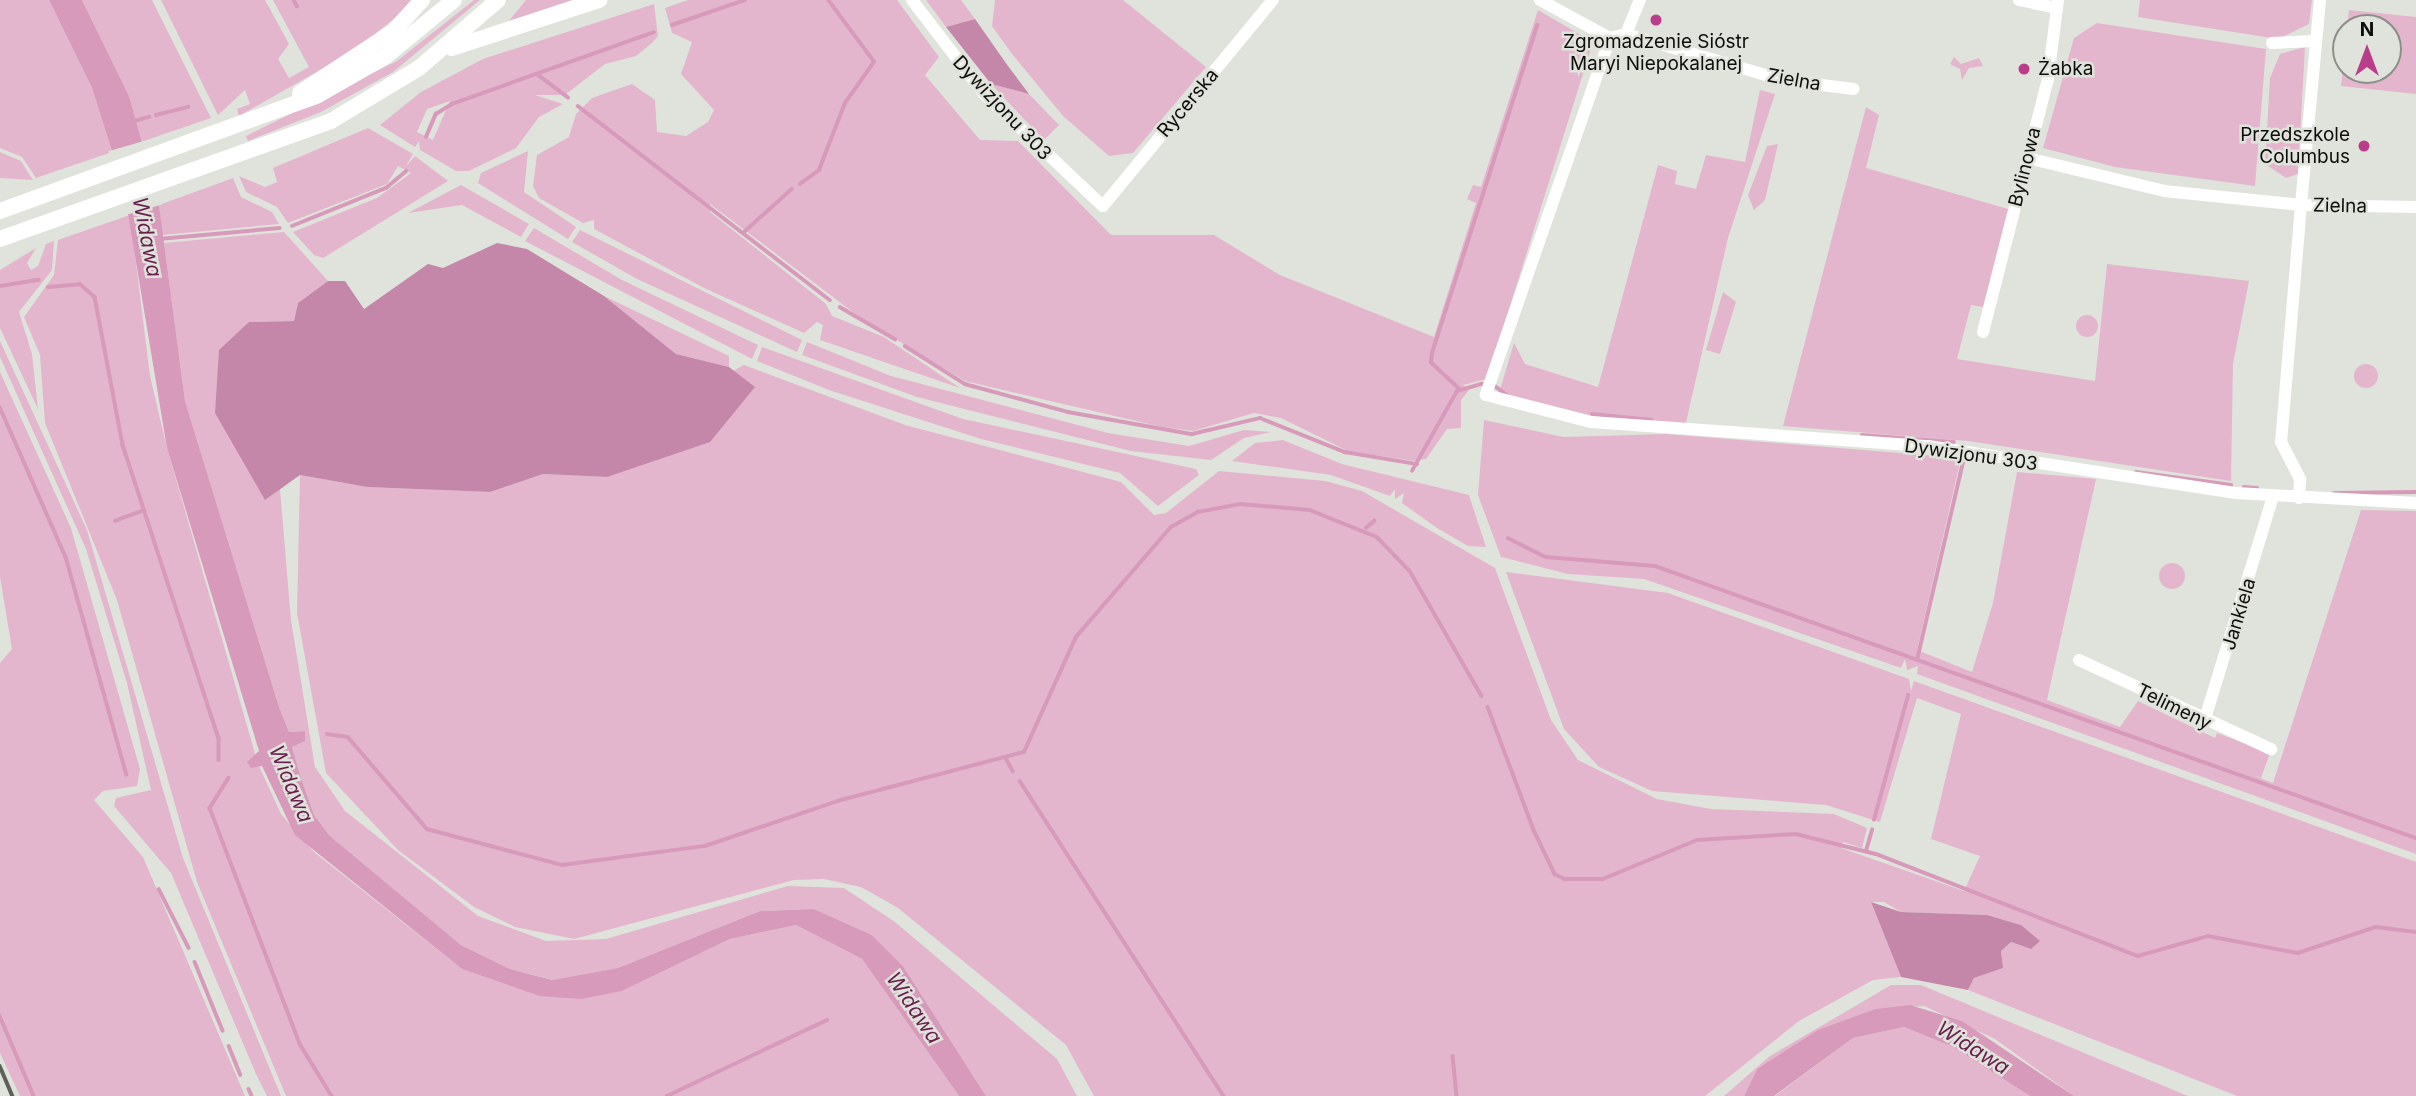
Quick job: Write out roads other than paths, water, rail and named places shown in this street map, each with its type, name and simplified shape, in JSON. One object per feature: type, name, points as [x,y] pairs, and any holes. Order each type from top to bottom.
[{"type":"main road","points":[[245,126],[360,56],[422,0]]},
{"type":"main road","points":[[0,211],[245,126],[376,62],[454,0]]},
{"type":"main road","points":[[0,239],[252,153],[351,110],[439,52],[498,0]]},
{"type":"main road","points":[[439,52],[598,0]]},
{"type":"street","name":"Dywizjonu 303","points":[[912,0],[985,94],[1102,206]]},
{"type":"street","name":"Rycerska","points":[[1102,206],[1273,0]]},
{"type":"street","points":[[1540,0],[1610,38],[1626,34],[1640,0]]},
{"type":"street","points":[[2019,0],[2058,4]]},
{"type":"street","name":"Zielna","points":[[2320,0],[2301,205],[2416,207]]},
{"type":"street","name":"Bylinowa","points":[[1983,332],[2026,158],[2058,4]]},
{"type":"street","name":"Zielna","points":[[1626,34],[1778,79],[1853,89]]},
{"type":"street","name":"Dywizjonu 303","points":[[1610,38],[1486,395],[1591,422],[1928,446],[2273,502],[2298,498],[2416,503]]},
{"type":"street","points":[[2272,43],[2315,41]]},
{"type":"street","points":[[2026,158],[2164,191],[2301,205],[2281,442],[2300,479],[2298,498]]},
{"type":"street","name":"Jankiela","points":[[2204,722],[2273,502]]},
{"type":"street","name":"Telimeny","points":[[2079,660],[2204,722],[2271,749]]},
{"type":"water","name":"Widawa","points":[[49,0],[82,0],[129,96],[159,205],[185,401],[279,707],[289,732],[305,731],[305,741],[292,747],[314,815],[330,836],[461,945],[510,969],[552,980],[618,968],[760,911],[814,909],[872,935],[903,966],[986,1096],[959,1096],[862,959],[796,925],[730,939],[622,991],[581,999],[539,996],[462,969],[295,835],[262,766],[251,768],[247,762],[259,751],[167,448],[124,190],[92,88]]},
{"type":"water","name":"Widawa","points":[[1910,1005],[1962,1021],[2074,1096],[2030,1096],[1953,1047],[1904,1027],[1853,1038],[1774,1096],[1744,1096],[1757,1069],[1818,1030],[1875,1009]]},
{"type":"waterway","points":[[294,0],[297,6]]},
{"type":"waterway","points":[[672,25],[745,0]]},
{"type":"waterway","points":[[800,184],[819,170],[845,103],[874,62],[828,0]]},
{"type":"waterway","points":[[1459,389],[1431,363],[1432,353],[1537,25]]},
{"type":"waterway","points":[[426,137],[436,114],[452,104],[654,32]]},
{"type":"waterway","points":[[537,74],[568,97]]},
{"type":"waterway","points":[[578,106],[830,300]]},
{"type":"waterway","points":[[156,115],[188,107]]},
{"type":"waterway","points":[[131,122],[149,117]]},
{"type":"waterway","points":[[292,226],[386,188],[406,171]]},
{"type":"waterway","points":[[744,232],[792,189]]},
{"type":"waterway","name":"Widawa","points":[[159,239],[279,228]]},
{"type":"waterway","points":[[0,286],[39,280]]},
{"type":"waterway","points":[[48,287],[80,284],[95,297],[123,445],[219,738],[219,760]]},
{"type":"waterway","points":[[840,307],[895,339]]},
{"type":"waterway","points":[[905,346],[965,384],[1068,412],[1192,434],[1260,418],[1345,452],[1417,464]]},
{"type":"waterway","points":[[1412,471],[1457,391],[1482,384]]},
{"type":"waterway","points":[[1495,386],[1507,395]]},
{"type":"waterway","points":[[0,407],[66,557],[127,775]]},
{"type":"waterway","points":[[1592,414],[1652,420]]},
{"type":"waterway","points":[[1862,435],[1954,442]]},
{"type":"waterway","points":[[1917,660],[1964,458]]},
{"type":"waterway","points":[[2136,472],[2231,485]]},
{"type":"waterway","points":[[2244,487],[2257,488]]},
{"type":"waterway","points":[[2334,493],[2416,492]]},
{"type":"waterway","points":[[327,734],[348,737],[427,829],[562,865],[705,846],[841,800],[1024,752],[1076,637],[1171,527],[1198,512],[1240,504],[1310,510],[1377,537],[1410,571],[1482,696]]},
{"type":"waterway","points":[[115,521],[141,511]]},
{"type":"waterway","points":[[1366,528],[1374,521]]},
{"type":"waterway","points":[[1508,538],[1546,557],[1655,566],[2416,838]]},
{"type":"waterway","points":[[1874,820],[1908,696]]},
{"type":"waterway","points":[[1488,707],[1534,830],[1555,874],[1565,879],[1603,879],[1697,840],[1796,834],[1876,854],[2138,956],[2208,936],[2298,953],[2376,927],[2416,932]]},
{"type":"waterway","points":[[1006,758],[1013,771]]},
{"type":"waterway","points":[[229,778],[210,808],[300,1044],[332,1096]]},
{"type":"waterway","points":[[1020,781],[1224,1096]]},
{"type":"waterway","points":[[1866,851],[1872,830]]},
{"type":"waterway","points":[[159,889],[189,948]]},
{"type":"waterway","points":[[195,962],[223,1031]]},
{"type":"waterway","points":[[0,1016],[34,1096]]},
{"type":"waterway","points":[[667,1096],[827,1020]]},
{"type":"waterway","points":[[229,1046],[241,1075]]},
{"type":"waterway","points":[[1453,1056],[1457,1096]]},
{"type":"waterway","points":[[249,1089],[252,1096]]},
{"type":"railway","points":[[0,1066],[13,1096]]},
{"type":"place","name":"Zgromadzenie Sióstr Maryi Niepokalanej","points":[[1656,20]]},
{"type":"place","name":"Żabka","points":[[2024,69]]},
{"type":"place","name":"Przedszkole Columbus","points":[[2364,146]]}]
